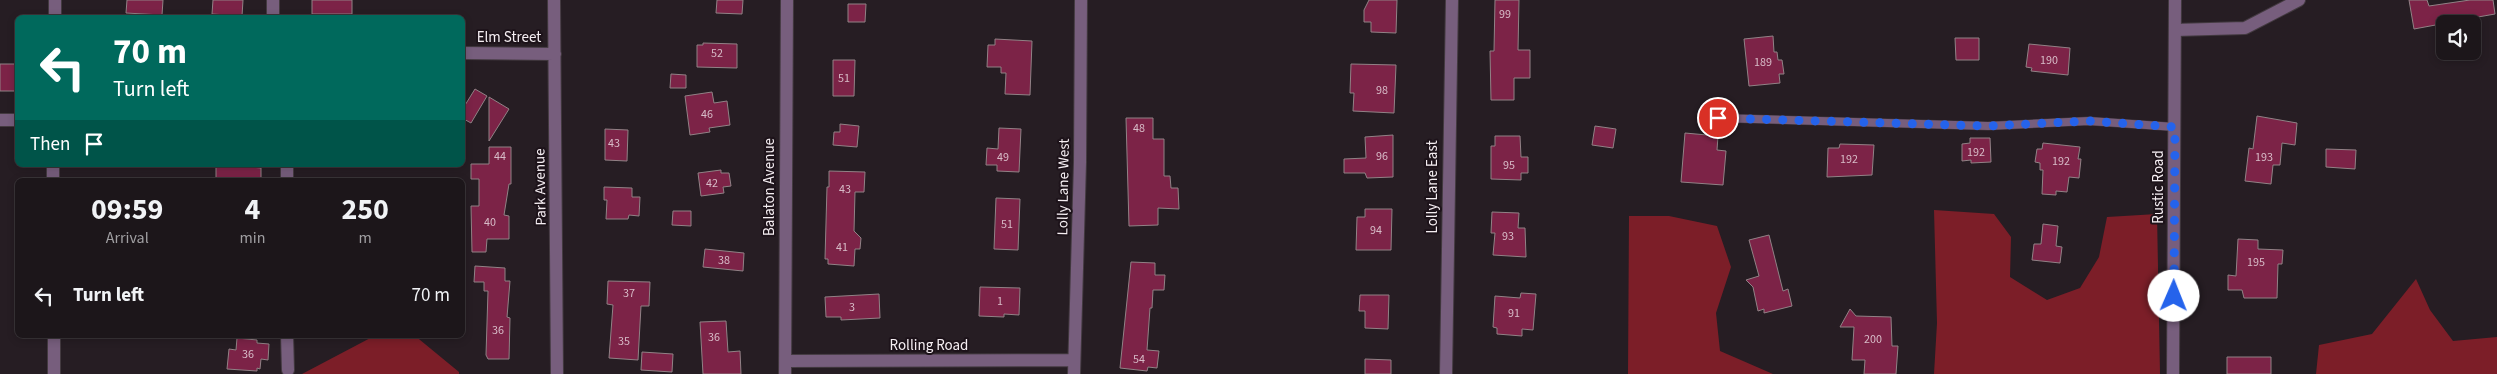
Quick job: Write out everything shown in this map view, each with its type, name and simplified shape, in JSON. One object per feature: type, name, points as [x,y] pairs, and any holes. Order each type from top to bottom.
[{"type":"street","points":[[55,15],[56,0]]},
{"type":"street","points":[[272,15],[273,0]]},
{"type":"street","name":"Park Avenue","points":[[554,0],[557,374]]},
{"type":"street","name":"Balaton Avenue","points":[[785,368],[787,0]]},
{"type":"street","name":"Lolly Lane West","points":[[1074,374],[1080,162],[1081,0]]},
{"type":"street","name":"Lolly Lane East","points":[[1446,374],[1452,0]]},
{"type":"street","name":"Rustic Road","points":[[2173,374],[2175,0]]},
{"type":"street","points":[[2175,30],[2245,28],[2299,0]]},
{"type":"street","name":"Elm Street","points":[[465,53],[555,54]]},
{"type":"street","points":[[0,120],[15,120]]},
{"type":"street","points":[[54,338],[54,374]]},
{"type":"street","points":[[287,338],[288,370]]},
{"type":"street","name":"Rolling Road","points":[[785,368],[1074,360]]},
{"type":"lane","points":[[1718,118],[1988,126],[2089,121],[2175,127]]},
{"type":"shaded area","points":[[1934,210],[1994,214],[2011,237],[2010,277],[2047,300],[2080,288],[2099,257],[2107,217],[2157,214],[2160,374],[1934,374],[1937,323]]},
{"type":"shaded area","points":[[1629,216],[1669,216],[1717,226],[1731,267],[1716,313],[1720,351],[1773,374],[1628,374]]},
{"type":"shaded area","points":[[2416,279],[2430,310],[2453,341],[2497,337],[2497,374],[2316,374],[2319,345],[2372,334]]},
{"type":"shaded area","points":[[370,338],[418,338],[459,372],[459,374],[302,374]]},
{"type":"building","points":[[127,0],[163,0],[162,15],[126,13]]},
{"type":"building","points":[[213,0],[243,0],[242,15],[212,14]]},
{"type":"building","points":[[312,0],[352,0],[352,14],[312,14]]},
{"type":"building","points":[[717,0],[743,0],[742,14],[716,13]]},
{"type":"building","points":[[1369,0],[1397,0],[1396,33],[1371,32],[1371,22],[1364,22],[1364,10]]},
{"type":"building","points":[[1495,0],[1519,0],[1518,50],[1530,50],[1530,78],[1514,78],[1514,100],[1491,100],[1490,51],[1494,51]]},
{"type":"building","points":[[2409,0],[2427,0],[2429,6],[2470,0],[2493,0],[2495,14],[2481,16],[2436,15],[2436,25],[2414,29]]},
{"type":"building","points":[[848,4],[866,4],[865,22],[848,22]]},
{"type":"building","points":[[1773,36],[1774,52],[1777,52],[1778,60],[1782,60],[1784,74],[1779,74],[1780,83],[1749,86],[1744,39]]},
{"type":"building","points":[[1955,38],[1979,38],[1979,60],[1956,60]]},
{"type":"building","points":[[995,39],[1032,41],[1030,95],[1005,94],[1006,73],[1001,73],[1001,67],[987,67],[988,45],[995,45]]},
{"type":"building","points":[[703,43],[737,44],[737,68],[697,67],[697,45],[703,45]]},
{"type":"building","points":[[2029,44],[2070,48],[2068,75],[2031,71],[2032,68],[2026,67]]},
{"type":"building","points":[[833,60],[855,60],[854,96],[833,96]]},
{"type":"building","points":[[0,64],[15,64],[15,91],[0,91]]},
{"type":"building","points":[[1351,64],[1396,65],[1394,113],[1353,111],[1354,93],[1350,93]]},
{"type":"building","points":[[671,74],[686,75],[686,88],[670,88]]},
{"type":"building","points":[[475,89],[487,96],[471,123],[465,120],[465,105]]},
{"type":"building","points":[[712,92],[714,103],[727,101],[730,125],[709,128],[710,132],[690,135],[685,96]]},
{"type":"building","points":[[489,97],[509,109],[489,141]]},
{"type":"building","points":[[2257,116],[2297,123],[2295,145],[2282,143],[2280,165],[2273,165],[2271,184],[2245,181],[2249,148],[2253,149]]},
{"type":"building","points":[[1126,118],[1153,118],[1153,139],[1164,139],[1164,176],[1170,176],[1171,188],[1178,188],[1179,209],[1158,208],[1158,225],[1129,226]]},
{"type":"building","points":[[840,124],[859,126],[857,147],[833,145],[834,132],[840,132]]},
{"type":"building","points":[[1595,126],[1616,129],[1613,148],[1592,145]]},
{"type":"building","points":[[999,128],[1021,129],[1019,172],[997,171],[997,165],[986,165],[987,148],[998,149]]},
{"type":"building","points":[[605,129],[628,130],[627,161],[605,160]]},
{"type":"building","points":[[1685,133],[1718,136],[1717,150],[1726,151],[1723,185],[1681,182]]},
{"type":"building","points":[[1393,135],[1393,177],[1367,178],[1365,173],[1344,173],[1344,159],[1366,158],[1365,137]]},
{"type":"building","points":[[1495,136],[1520,136],[1521,157],[1528,157],[1528,173],[1521,173],[1521,180],[1491,179],[1491,146],[1495,146]]},
{"type":"building","points":[[1970,138],[1990,138],[1991,162],[1971,163],[1971,160],[1962,161],[1962,144],[1970,143]]},
{"type":"building","points":[[2043,143],[2080,147],[2078,159],[2081,159],[2079,178],[2069,177],[2067,192],[2056,191],[2056,195],[2042,194],[2043,170],[2040,170],[2040,163],[2035,162],[2037,149],[2042,149]]},
{"type":"building","points":[[1840,144],[1874,145],[1872,175],[1827,177],[1828,148],[1839,148]]},
{"type":"building","points":[[489,147],[511,147],[511,184],[509,184],[504,215],[509,216],[509,239],[487,239],[486,252],[472,252],[471,206],[479,206],[479,179],[471,179],[471,164],[489,164]]},
{"type":"building","points":[[2326,149],[2356,150],[2355,169],[2326,167]]},
{"type":"building","points":[[216,167],[261,168],[261,178],[216,178]]},
{"type":"building","points":[[721,170],[721,173],[729,173],[731,186],[723,187],[724,193],[701,196],[698,173]]},
{"type":"building","points":[[829,171],[865,172],[864,192],[855,192],[854,231],[861,238],[860,249],[855,249],[854,266],[828,264],[828,259],[825,259]]},
{"type":"building","points":[[604,187],[632,188],[632,197],[640,197],[639,216],[629,215],[628,219],[606,219],[607,200],[604,200]]},
{"type":"building","points":[[996,198],[1020,199],[1018,250],[994,249]]},
{"type":"building","points":[[1365,209],[1392,209],[1391,250],[1356,250],[1357,217],[1365,217]]},
{"type":"building","points":[[673,211],[691,211],[691,226],[672,225]]},
{"type":"building","points":[[1492,212],[1519,213],[1518,228],[1525,228],[1526,257],[1493,255],[1495,233],[1491,233]]},
{"type":"building","points":[[2043,224],[2058,226],[2056,246],[2062,247],[2060,263],[2032,260],[2034,244],[2041,244]]},
{"type":"building","points":[[1769,235],[1783,291],[1788,289],[1792,306],[1764,313],[1764,309],[1758,311],[1753,287],[1746,280],[1759,276],[1749,240]]},
{"type":"building","points":[[2238,239],[2258,240],[2258,249],[2283,250],[2282,264],[2278,264],[2277,298],[2244,298],[2242,290],[2228,290],[2228,275],[2236,276]]},
{"type":"building","points":[[705,249],[744,253],[743,271],[703,267]]},
{"type":"building","points":[[1131,262],[1155,263],[1155,275],[1165,275],[1164,290],[1153,290],[1152,308],[1150,308],[1147,350],[1159,351],[1157,368],[1148,367],[1147,371],[1120,368]]},
{"type":"building","points":[[475,266],[505,268],[505,281],[510,281],[507,317],[510,318],[509,359],[488,359],[486,355],[488,291],[484,291],[484,282],[474,282]]},
{"type":"building","points":[[608,281],[650,282],[649,306],[641,306],[638,360],[609,358],[613,305],[607,304]]},
{"type":"building","points":[[980,287],[1020,288],[1019,315],[1004,314],[1004,317],[979,316]]},
{"type":"building","points":[[1521,293],[1536,294],[1533,330],[1522,329],[1522,336],[1497,334],[1497,328],[1493,327],[1495,296],[1520,298]]},
{"type":"building","points":[[879,294],[880,318],[841,320],[841,317],[826,317],[825,297]]},
{"type":"building","points":[[1360,295],[1389,295],[1388,329],[1365,328],[1365,311],[1359,311]]},
{"type":"building","points":[[1850,309],[1856,316],[1891,317],[1892,346],[1898,346],[1896,374],[1864,374],[1865,360],[1852,360],[1854,327],[1840,327]]},
{"type":"building","points":[[726,321],[728,352],[740,351],[741,374],[703,374],[700,322]]},
{"type":"building","points":[[237,338],[257,340],[257,343],[269,344],[268,360],[261,359],[260,369],[257,368],[257,371],[227,369],[229,349],[236,350]]},
{"type":"building","points":[[642,352],[673,354],[672,372],[641,370]]},
{"type":"building","points":[[2227,357],[2271,357],[2271,374],[2227,374]]},
{"type":"building","points":[[1365,359],[1391,360],[1391,374],[1365,374]]},
{"type":"route","points":[[1718,118],[1988,126],[2089,121],[2175,127],[2174,296]]}]
